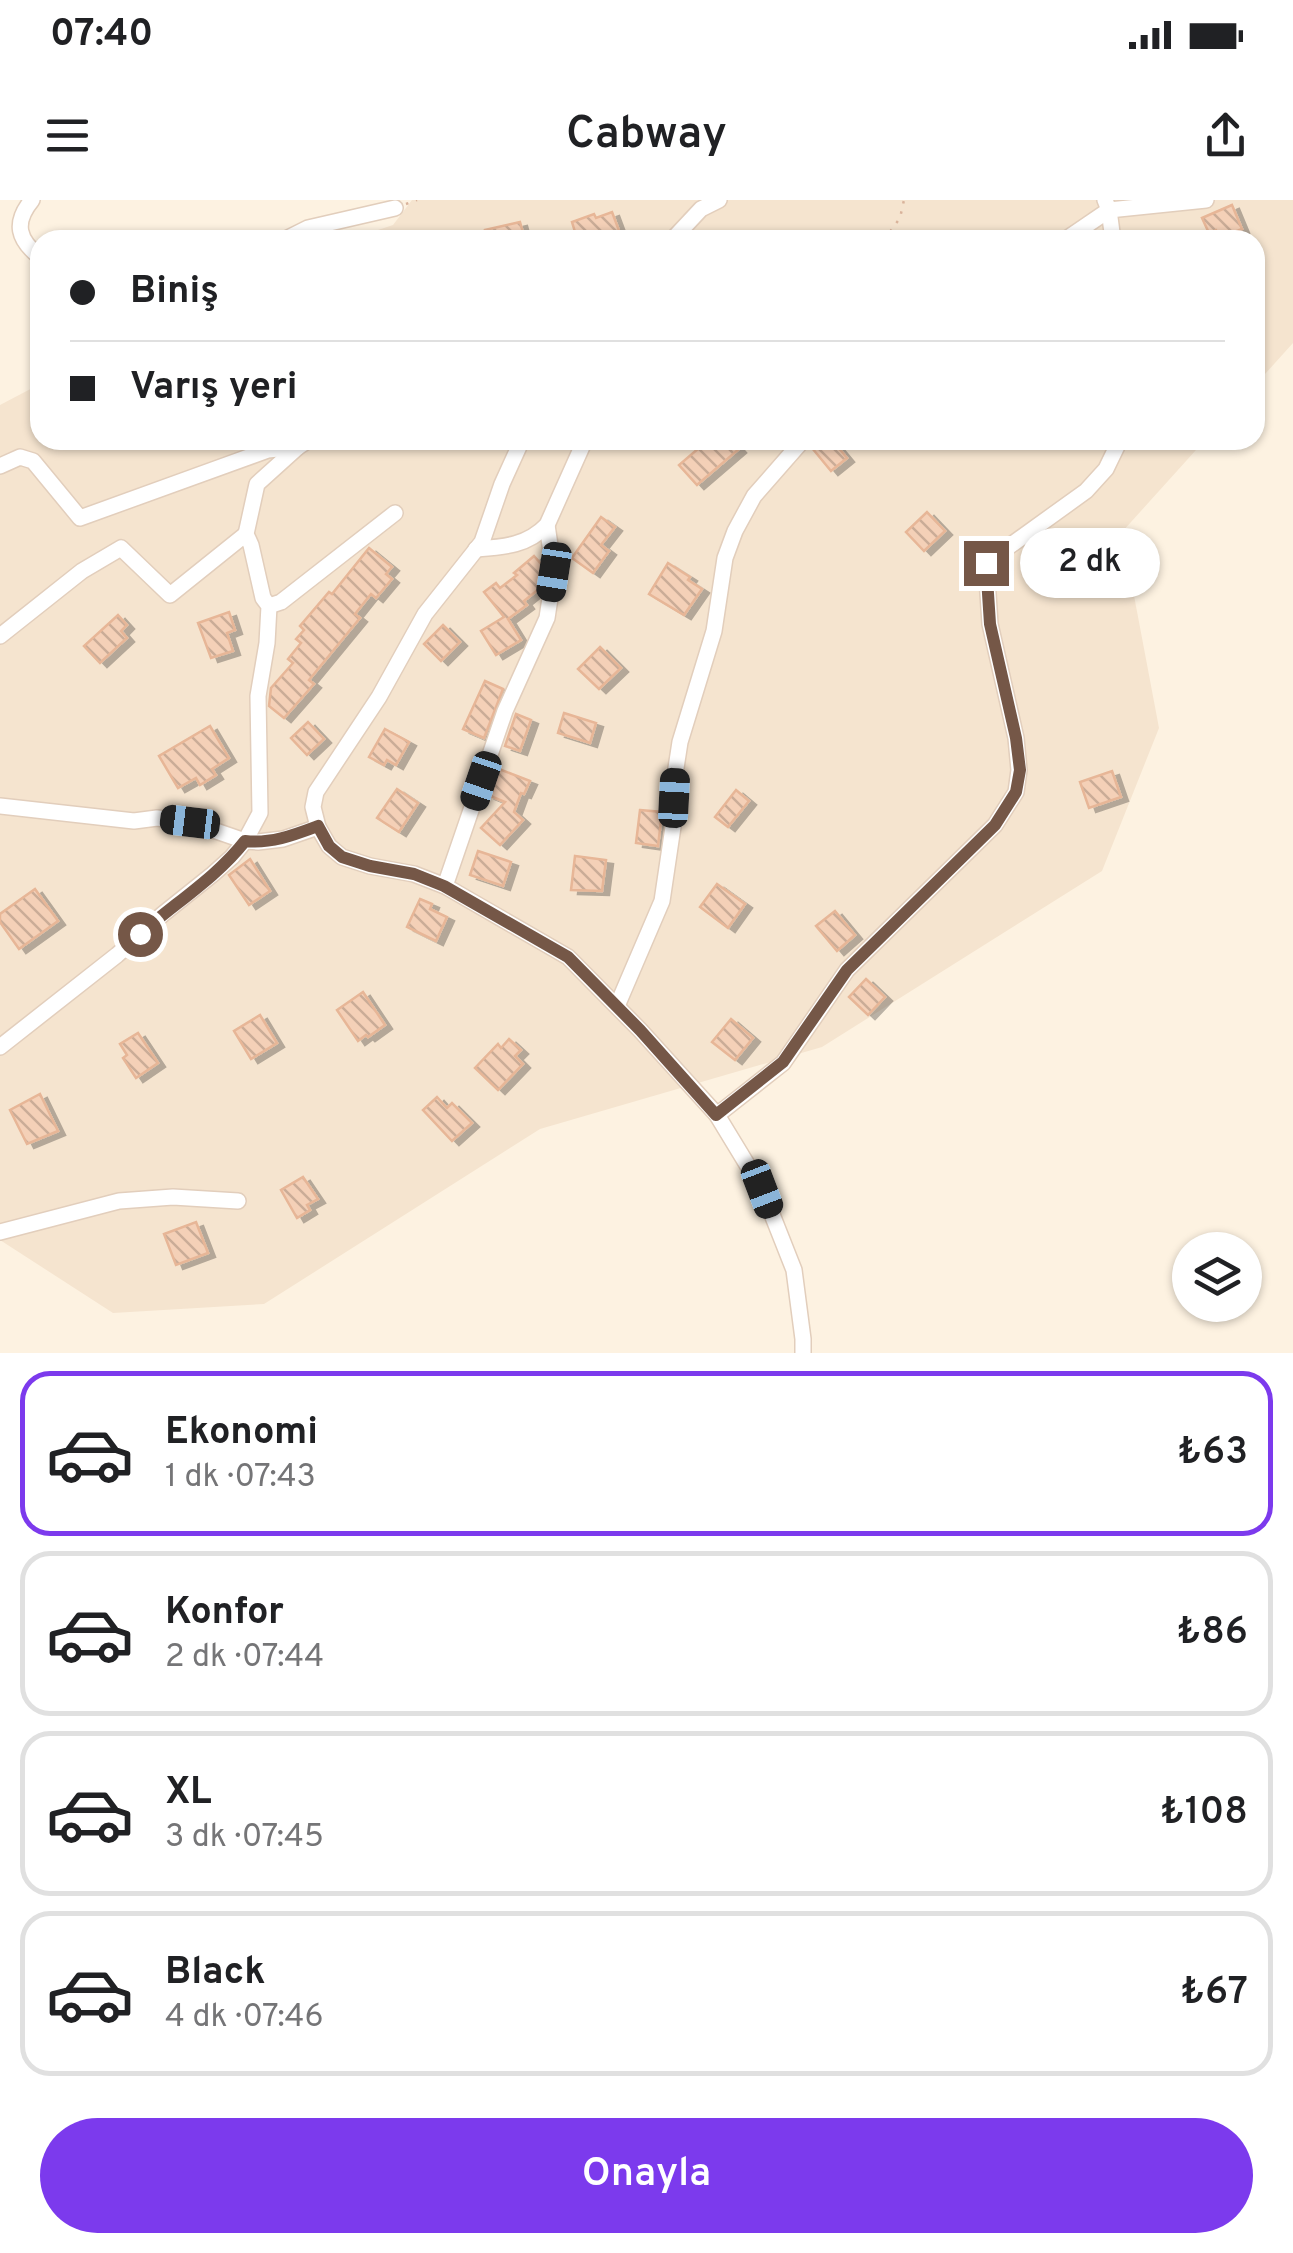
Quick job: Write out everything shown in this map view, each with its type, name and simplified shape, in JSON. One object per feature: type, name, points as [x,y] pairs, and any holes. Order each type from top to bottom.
[{"type":"street","points":[[30,249],[20,229],[32,200]]},
{"type":"street","points":[[679,230],[697,204],[719,200]]},
{"type":"street","points":[[1077,230],[1107,205],[1206,200]]},
{"type":"street","points":[[1107,205],[1111,230]]},
{"type":"street","points":[[304,230],[395,208]]},
{"type":"street","points":[[0,466],[16,458],[29,458],[80,518],[268,450]]},
{"type":"street","points":[[0,1048],[222,866],[245,841],[260,813],[258,696],[269,606],[262,598],[246,534],[256,484],[296,450]]},
{"type":"street","points":[[517,450],[482,542],[425,614],[379,697],[316,792],[313,807],[318,826],[329,846],[342,857],[414,874],[444,886],[568,957],[616,1006],[716,1115],[762,1189],[794,1270],[803,1353]]},
{"type":"street","points":[[476,549],[512,546],[536,536],[547,526],[581,450]]},
{"type":"street","points":[[616,1006],[662,900],[680,742],[714,631],[725,558],[754,496],[794,450]]},
{"type":"street","points":[[716,1115],[783,1062],[847,970],[995,825],[1016,792],[1020,770],[1016,738],[990,624],[986,563],[1086,490],[1106,469],[1115,450]]},
{"type":"street","points":[[269,606],[281,602],[395,513]]},
{"type":"street","points":[[444,886],[505,712],[547,618],[554,572],[547,526]]},
{"type":"street","points":[[0,636],[82,571],[121,548],[170,595],[246,534]]},
{"type":"street","points":[[0,806],[134,822],[157,818],[190,822],[258,842],[282,839],[318,826]]},
{"type":"street","points":[[260,813],[282,839]]},
{"type":"street","points":[[0,1232],[120,1201],[173,1197],[238,1201]]},
{"type":"path","points":[[891,230],[900,218],[904,200]]},
{"type":"shaded area","points":[[412,200],[1293,200],[1293,343],[1265,374],[1265,230],[378,230],[393,225]]},
{"type":"shaded area","points":[[30,389],[30,450],[1196,450],[1122,532],[1159,728],[1102,871],[822,1047],[540,1129],[264,1304],[113,1313],[0,1240],[0,405]]},
{"type":"building","points":[[1232,205],[1242,229],[1208,230],[1202,218]]},
{"type":"building","points":[[612,212],[619,230],[574,230],[572,222],[594,214],[596,218]]},
{"type":"building","points":[[520,222],[522,230],[485,230]]},
{"type":"building","points":[[697,450],[738,450],[697,485],[679,465]]},
{"type":"building","points":[[814,450],[840,450],[847,458],[831,471]]},
{"type":"building","points":[[927,512],[945,531],[924,551],[906,532]]},
{"type":"building","points":[[601,517],[615,527],[601,545],[609,551],[593,573],[572,558]]},
{"type":"building","points":[[369,548],[392,567],[386,574],[392,579],[376,598],[371,594],[355,614],[360,618],[309,680],[314,684],[284,718],[269,706],[271,688],[293,663],[288,659],[301,643],[296,639],[304,630],[300,626]]},
{"type":"building","points":[[534,556],[542,565],[540,588],[524,601],[527,605],[508,619],[521,640],[496,655],[481,631],[504,617],[484,592],[496,583],[500,588]]},
{"type":"building","points":[[668,563],[702,589],[684,615],[649,594]]},
{"type":"building","points":[[229,612],[235,630],[227,633],[233,651],[211,658],[198,623]]},
{"type":"building","points":[[118,615],[127,625],[121,631],[127,638],[100,663],[84,646]]},
{"type":"building","points":[[443,625],[460,642],[441,661],[424,644]]},
{"type":"building","points":[[600,647],[621,668],[599,689],[578,669]]},
{"type":"building","points":[[485,681],[503,689],[484,738],[463,729]]},
{"type":"building","points":[[564,713],[596,723],[590,743],[558,733]]},
{"type":"building","points":[[516,714],[531,720],[520,751],[505,746]]},
{"type":"building","points":[[308,722],[324,739],[307,755],[291,738]]},
{"type":"building","points":[[210,726],[229,758],[212,769],[216,775],[200,785],[196,778],[178,788],[159,756]]},
{"type":"building","points":[[385,729],[409,742],[396,765],[387,760],[384,765],[369,757]]},
{"type":"building","points":[[499,769],[530,781],[514,812],[523,820],[500,845],[481,828],[505,802],[488,795]]},
{"type":"building","points":[[1112,771],[1121,797],[1089,808],[1080,782]]},
{"type":"building","points":[[397,789],[418,803],[399,832],[377,818]]},
{"type":"building","points":[[736,790],[749,801],[728,827],[715,817]]},
{"type":"building","points":[[640,810],[662,812],[658,846],[636,843]]},
{"type":"building","points":[[478,851],[511,862],[503,886],[470,875]]},
{"type":"building","points":[[575,856],[606,860],[602,891],[571,890]]},
{"type":"building","points":[[250,859],[270,891],[249,905],[229,875]]},
{"type":"building","points":[[717,884],[745,904],[728,928],[700,907]]},
{"type":"building","points":[[35,889],[58,921],[19,949],[0,922],[0,914]]},
{"type":"building","points":[[420,899],[447,917],[436,941],[407,927]]},
{"type":"building","points":[[835,911],[855,935],[837,951],[816,926]]},
{"type":"building","points":[[866,979],[885,997],[868,1015],[849,997]]},
{"type":"building","points":[[363,992],[385,1025],[358,1041],[337,1010]]},
{"type":"building","points":[[260,1015],[277,1043],[251,1059],[234,1031]]},
{"type":"building","points":[[731,1019],[753,1038],[735,1060],[712,1042]]},
{"type":"building","points":[[138,1033],[158,1063],[136,1078],[123,1058],[127,1055],[120,1044]]},
{"type":"building","points":[[509,1039],[521,1050],[515,1056],[523,1064],[498,1090],[475,1068],[498,1044],[501,1048]]},
{"type":"building","points":[[40,1094],[58,1131],[27,1144],[10,1110]]},
{"type":"building","points":[[437,1097],[447,1108],[452,1103],[472,1123],[452,1141],[423,1110]]},
{"type":"building","points":[[303,1177],[318,1199],[297,1218],[281,1190]]},
{"type":"building","points":[[196,1222],[208,1253],[176,1265],[164,1234]]},
{"type":"route","points":[[140,934],[213,874],[245,841],[282,839],[318,826],[329,846],[342,857],[414,874],[444,886],[568,957],[716,1115],[783,1062],[847,970],[995,825],[1016,792],[1020,770],[1016,738],[990,624],[986,563]]}]
